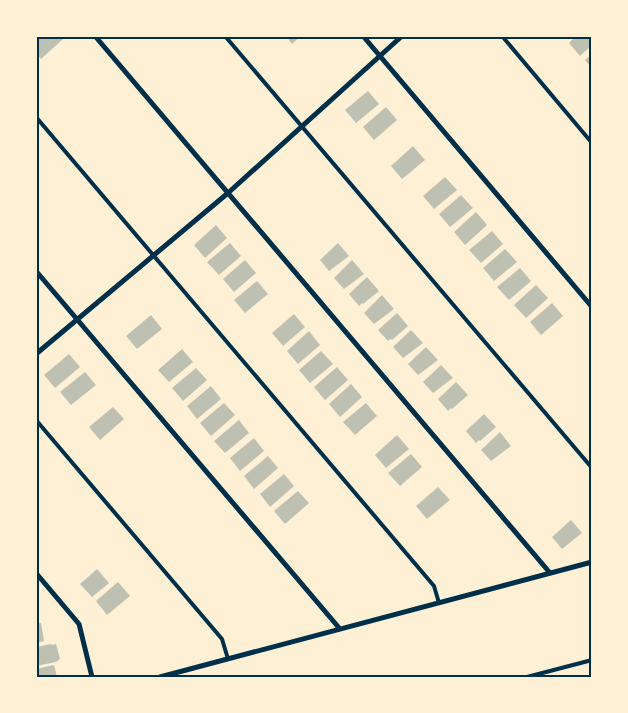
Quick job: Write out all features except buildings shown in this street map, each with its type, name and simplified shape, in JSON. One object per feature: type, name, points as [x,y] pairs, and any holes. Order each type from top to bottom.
[{"type":"street","points":[[95,36],[550,573]]},
{"type":"street","points":[[363,36],[592,307]]},
{"type":"street","points":[[36,354],[228,193],[402,36]]},
{"type":"street","points":[[36,271],[340,629]]},
{"type":"street","points":[[160,677],[592,562]]},
{"type":"street","points":[[36,574],[79,624],[92,677]]},
{"type":"lane","points":[[226,36],[592,468]]},
{"type":"lane","points":[[502,36],[592,143]]},
{"type":"lane","points":[[36,117],[434,586],[439,602]]},
{"type":"lane","points":[[36,420],[222,639],[228,659]]},
{"type":"lane","points":[[527,677],[592,660]]}]
